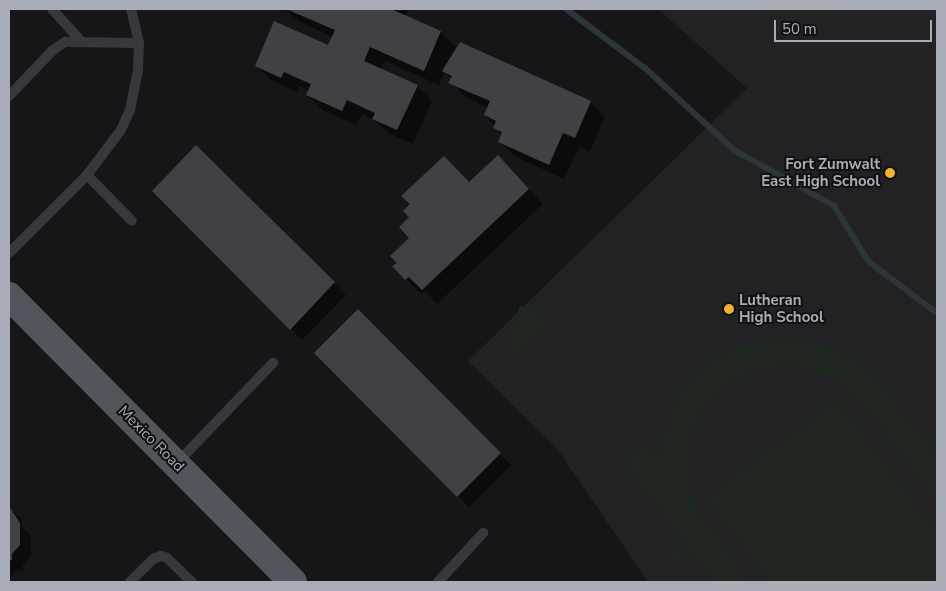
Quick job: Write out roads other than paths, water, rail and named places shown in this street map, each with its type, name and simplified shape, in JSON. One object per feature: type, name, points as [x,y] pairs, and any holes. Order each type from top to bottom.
[{"type":"main road","name":"Mexico Road","points":[[9,296],[293,582]]},
{"type":"lane","points":[[52,9],[80,40]]},
{"type":"lane","points":[[9,253],[87,175],[121,130],[130,110],[138,70],[139,43],[131,9]]},
{"type":"lane","points":[[9,96],[53,50],[65,42],[80,40],[139,43]]},
{"type":"lane","points":[[87,175],[132,221]]},
{"type":"lane","points":[[177,464],[273,363]]},
{"type":"lane","points":[[438,582],[483,533]]},
{"type":"lane","points":[[130,582],[153,559],[161,556],[167,558],[192,582]]},
{"type":"waterway","points":[[566,9],[645,68],[734,150],[834,206],[869,262],[937,313]]},
{"type":"place","name":"Fort Zumwalt East High School","points":[[890,173]]},
{"type":"place","name":"Lutheran High School","points":[[729,309]]}]
